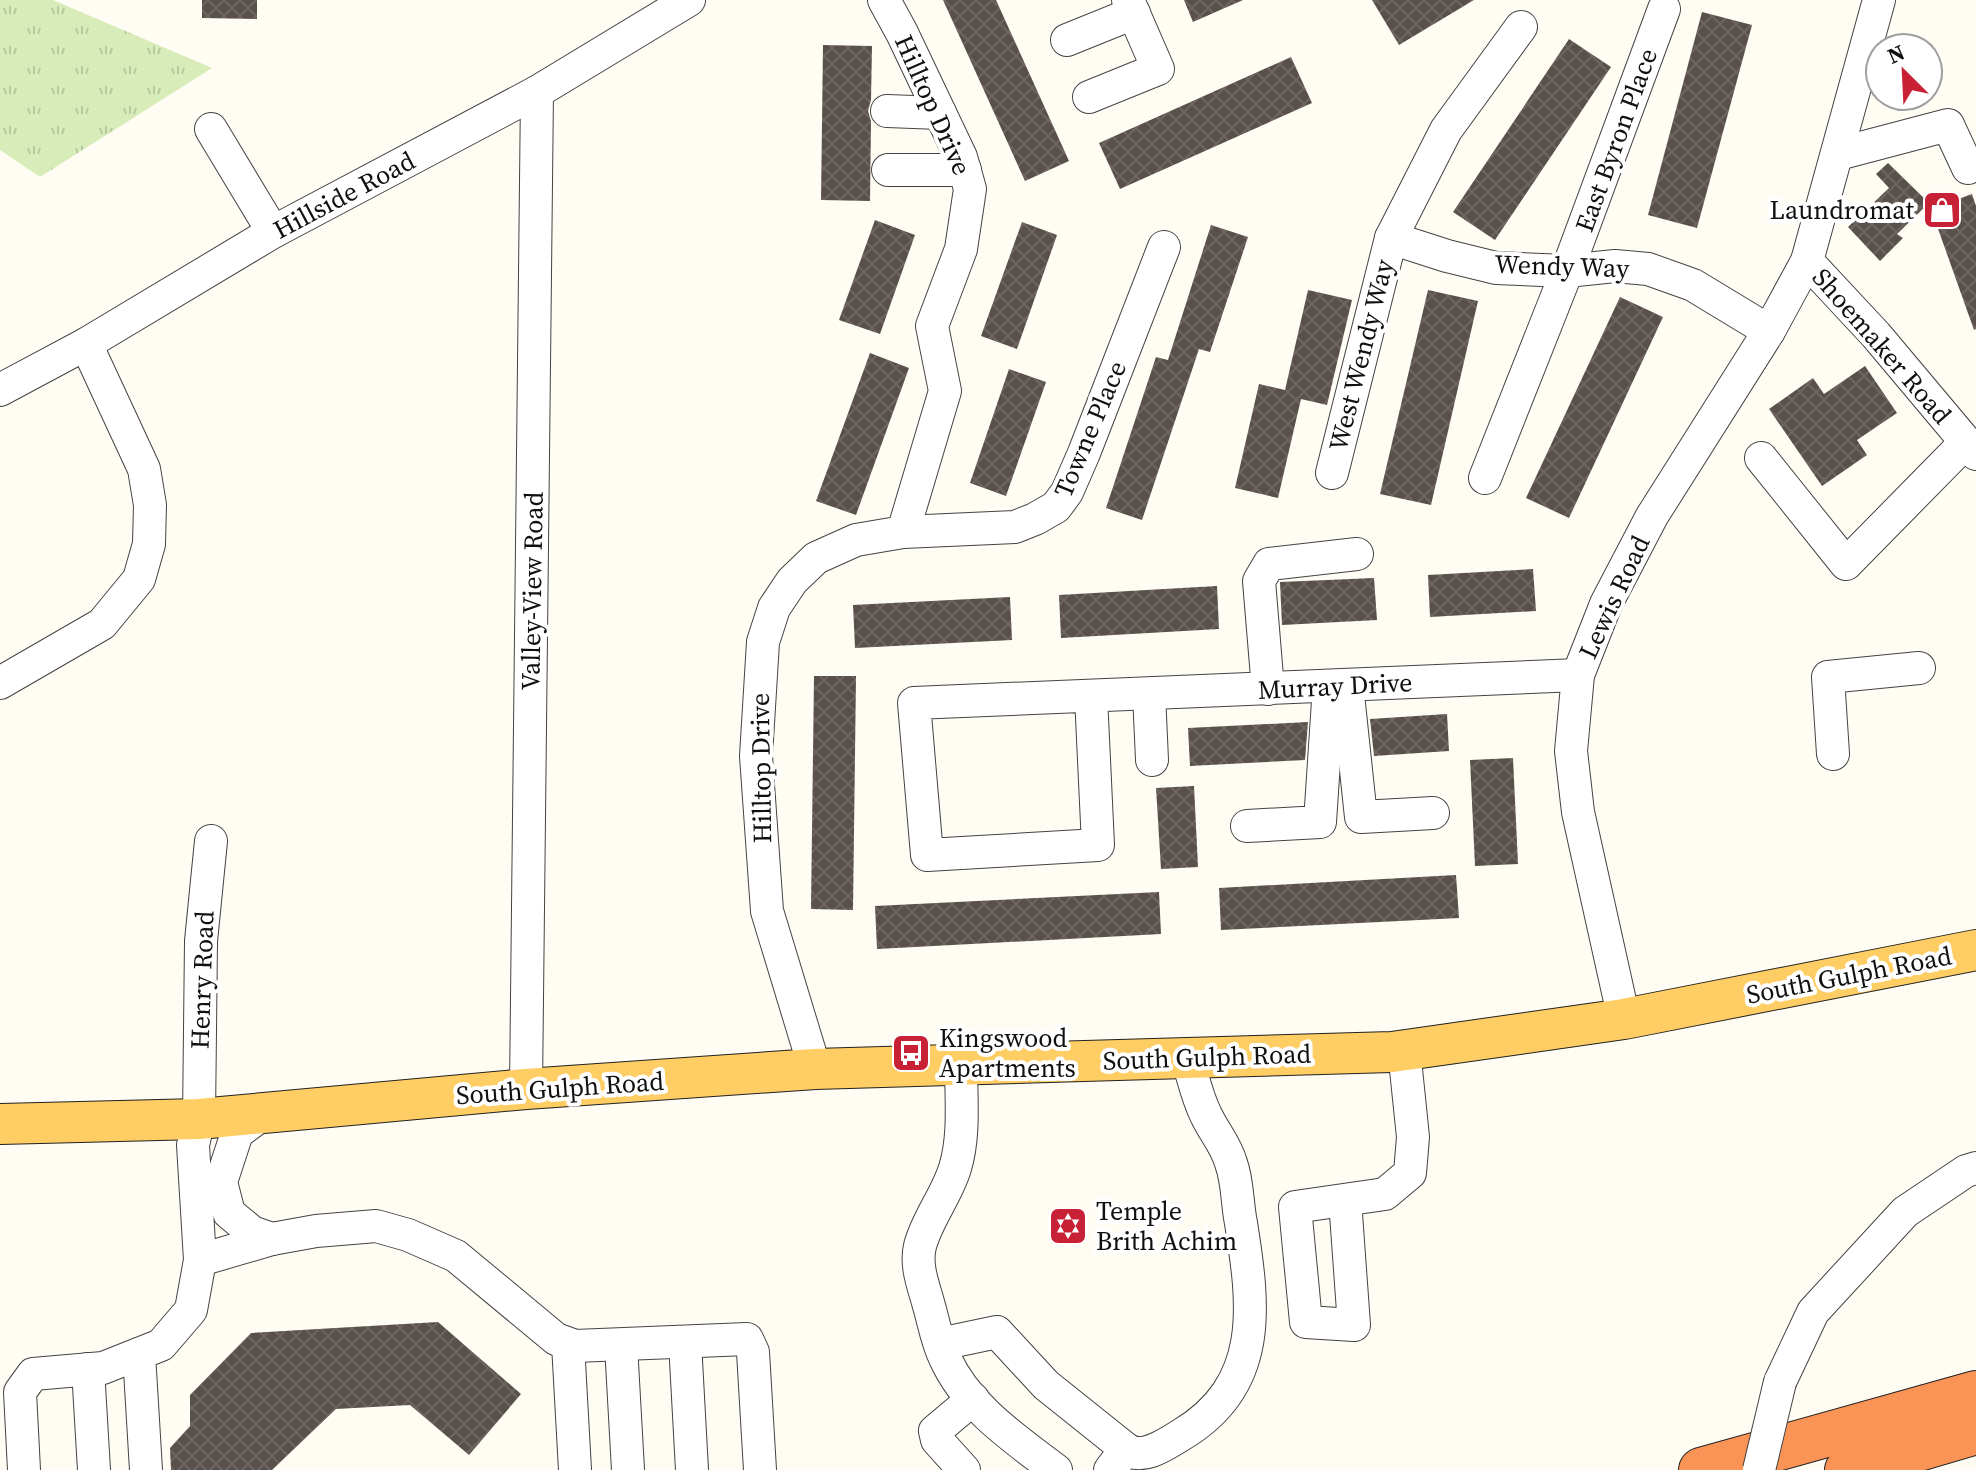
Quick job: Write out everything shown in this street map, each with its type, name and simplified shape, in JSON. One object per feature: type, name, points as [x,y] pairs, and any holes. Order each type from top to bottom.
[{"type":"highway","points":[[1701,1470],[1976,1393]]},
{"type":"highway","points":[[1847,1470],[1976,1432]]},
{"type":"main road","name":"South Gulph Road","points":[[0,1124],[199,1119],[526,1089],[815,1069],[1404,1050],[1624,1019],[1976,950]]},
{"type":"street","name":"Hillside Road","points":[[0,390],[86,344],[273,232],[537,92],[689,0]]},
{"type":"street","name":"Hilltop Drive","points":[[815,1069],[767,911],[756,756],[763,642],[774,608],[792,581],[816,558],[856,540],[903,532],[945,391],[932,326],[961,249],[970,189],[940,113],[884,0]]},
{"type":"street","name":"Shoemaker Road","points":[[1879,0],[1807,261],[1876,335],[1971,448]]},
{"type":"street","points":[[1067,40],[1131,7],[1158,69],[1089,97]]},
{"type":"street","name":"East Byron Place","points":[[1485,478],[1567,271],[1664,9]]},
{"type":"street","name":"West Wendy Way","points":[[1332,473],[1391,238],[1446,130],[1521,27]]},
{"type":"street","name":"Valley-View Road","points":[[526,1089],[537,92]]},
{"type":"street","points":[[887,111],[940,113]]},
{"type":"street","points":[[1838,154],[1948,125],[1968,168]]},
{"type":"street","points":[[211,129],[273,232]]},
{"type":"street","points":[[888,170],[965,170]]},
{"type":"street","name":"Wendy Way","points":[[1391,238],[1496,268],[1567,271],[1615,266],[1648,269],[1693,285],[1769,331]]},
{"type":"street","name":"Towne Place","points":[[903,532],[1015,527],[1056,507],[1067,492],[1084,453],[1164,247]]},
{"type":"street","name":"Lewis Road","points":[[1624,1019],[1578,812],[1571,751],[1578,675],[1606,604],[1652,516],[1769,331],[1807,261]]},
{"type":"street","points":[[0,683],[102,624],[139,579],[149,544],[150,505],[144,469],[86,344]]},
{"type":"street","points":[[1761,458],[1846,564],[1971,448]]},
{"type":"street","points":[[1268,689],[1259,581],[1269,564],[1357,554]]},
{"type":"street","points":[[1833,754],[1828,677],[1919,668]]},
{"type":"street","name":"Murray Drive","points":[[1091,696],[1098,845],[927,855],[914,703],[1578,675]]},
{"type":"street","points":[[1338,685],[1361,817],[1433,813]]},
{"type":"street","points":[[1247,826],[1320,822],[1338,685]]},
{"type":"street","points":[[1149,694],[1152,760]]},
{"type":"street","name":"Henry Road","points":[[24,1470],[20,1392],[33,1374],[103,1368],[139,1354],[161,1345],[191,1310],[200,1260],[193,1145],[199,1119],[201,941],[211,841]]},
{"type":"street","points":[[1345,1200],[1385,1194],[1410,1173],[1413,1137],[1404,1050]]},
{"type":"street","points":[[940,1344],[997,1332],[1118,1460],[1147,1453],[1183,1434],[1207,1416],[1239,1372],[1251,1322],[1251,1289],[1233,1168],[1223,1142],[1206,1117],[1187,1058]]},
{"type":"street","points":[[961,1064],[960,1133],[955,1168],[920,1243],[918,1257],[940,1344],[957,1380],[1007,1433],[1056,1470]]},
{"type":"street","points":[[264,1113],[237,1133],[221,1182],[229,1213],[252,1232],[272,1239]]},
{"type":"street","points":[[1759,1470],[1780,1382],[1813,1312],[1905,1212],[1966,1171],[1976,1168]]},
{"type":"street","points":[[200,1260],[272,1239],[316,1231],[376,1226],[408,1235],[456,1256],[556,1339],[568,1344],[621,1345],[747,1339],[753,1352],[760,1470]]},
{"type":"street","points":[[685,1342],[692,1470]]},
{"type":"street","points":[[568,1344],[575,1470]]},
{"type":"street","points":[[621,1345],[628,1470]]},
{"type":"street","points":[[139,1354],[146,1470]]},
{"type":"street","points":[[88,1369],[94,1470]]},
{"type":"street","points":[[964,1470],[937,1440],[935,1431],[973,1399]]},
{"type":"green space","points":[[0,0],[53,0],[212,68],[40,177],[0,150]]},
{"type":"building","points":[[202,0],[257,0],[257,19],[202,18]]},
{"type":"building","points":[[943,0],[996,0],[1069,161],[1025,181]]},
{"type":"building","points":[[1184,0],[1243,0],[1193,22]]},
{"type":"building","points":[[1372,0],[1474,0],[1399,45]]},
{"type":"building","points":[[1702,12],[1752,25],[1697,228],[1648,215]]},
{"type":"building","points":[[1569,39],[1611,67],[1495,240],[1453,212]]},
{"type":"building","points":[[823,45],[872,46],[868,111],[871,121],[870,201],[821,200]]},
{"type":"building","points":[[1291,57],[1312,103],[1120,189],[1099,143]]},
{"type":"building","points":[[1888,163],[1929,203],[1897,234],[1903,238],[1880,261],[1848,227],[1889,188],[1876,174]]},
{"type":"building","points":[[1972,194],[1976,206],[1974,330],[1931,209]]},
{"type":"building","points":[[875,220],[915,235],[880,334],[839,320]]},
{"type":"building","points":[[1022,222],[1057,235],[1017,349],[981,336]]},
{"type":"building","points":[[1211,225],[1248,237],[1210,352],[1199,349],[1142,520],[1106,508],[1156,357],[1168,360]]},
{"type":"building","points":[[1308,290],[1352,300],[1327,405],[1301,399],[1278,498],[1235,488],[1259,384],[1285,390]]},
{"type":"building","points":[[1428,290],[1478,301],[1431,505],[1380,494]]},
{"type":"building","points":[[1620,297],[1663,317],[1569,518],[1526,498]]},
{"type":"building","points":[[870,353],[909,368],[856,515],[816,501]]},
{"type":"building","points":[[1865,366],[1897,413],[1857,440],[1867,455],[1822,486],[1769,409],[1813,378],[1824,394]]},
{"type":"building","points":[[1009,369],[1046,382],[1006,496],[970,483]]},
{"type":"building","points":[[1533,569],[1536,611],[1430,617],[1428,575]]},
{"type":"building","points":[[1374,578],[1377,620],[1282,625],[1280,582]]},
{"type":"building","points":[[1217,586],[1219,629],[1061,638],[1059,595]]},
{"type":"building","points":[[1010,597],[1012,640],[855,648],[853,605]]},
{"type":"building","points":[[814,676],[856,676],[853,910],[811,909]]},
{"type":"building","points":[[1447,714],[1449,751],[1374,756],[1370,719]]},
{"type":"building","points":[[1308,722],[1305,760],[1190,766],[1188,728]]},
{"type":"building","points":[[1513,758],[1518,864],[1475,866],[1470,760]]},
{"type":"building","points":[[1194,786],[1198,867],[1161,869],[1156,788]]},
{"type":"building","points":[[1456,875],[1459,918],[1221,930],[1219,888]]},
{"type":"building","points":[[1159,892],[1161,934],[877,949],[875,906]]},
{"type":"building","points":[[438,1322],[521,1394],[469,1455],[410,1405],[336,1409],[272,1470],[171,1470],[170,1448],[190,1426],[190,1395],[251,1333]]},
{"type":"place","name":"Laundromat","points":[[1942,210]]},
{"type":"place","name":"Kingswood Apartments","points":[[911,1053]]},
{"type":"place","name":"Temple Brith Achim","points":[[1068,1226]]}]
